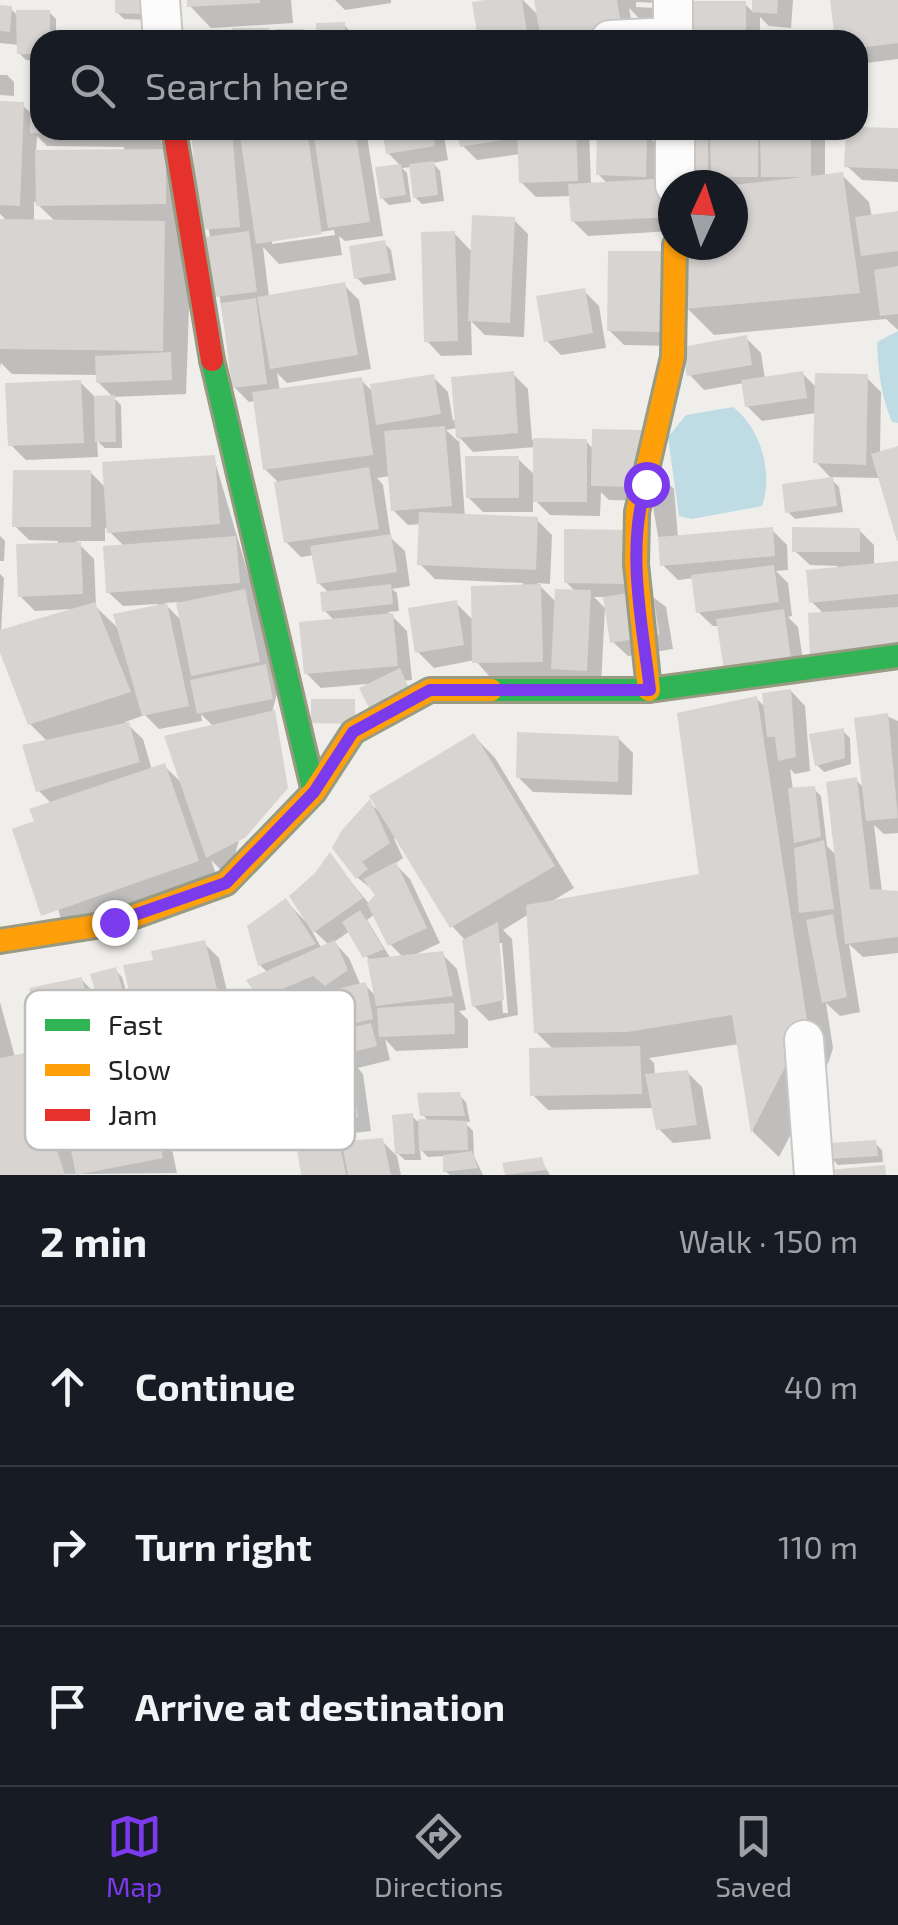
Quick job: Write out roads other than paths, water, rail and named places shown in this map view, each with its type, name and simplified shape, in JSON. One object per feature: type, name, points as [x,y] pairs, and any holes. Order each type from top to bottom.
[{"type":"street","points":[[160,0],[162,30]]},
{"type":"street","points":[[176,140],[206,330],[314,792]]},
{"type":"street","points":[[674,140],[675,170]]},
{"type":"street","points":[[650,690],[636,564],[637,512],[673,357],[674,260]]},
{"type":"street","points":[[0,941],[114,922],[226,883],[314,792],[353,732],[430,690],[650,690],[898,656]]},
{"type":"street","points":[[804,1040],[814,1175]]},
{"type":"water","points":[[898,331],[898,423],[892,422],[885,403],[877,342]]},
{"type":"water","points":[[733,407],[751,426],[762,452],[766,479],[762,506],[692,519],[679,516],[668,437],[686,415]]}]
